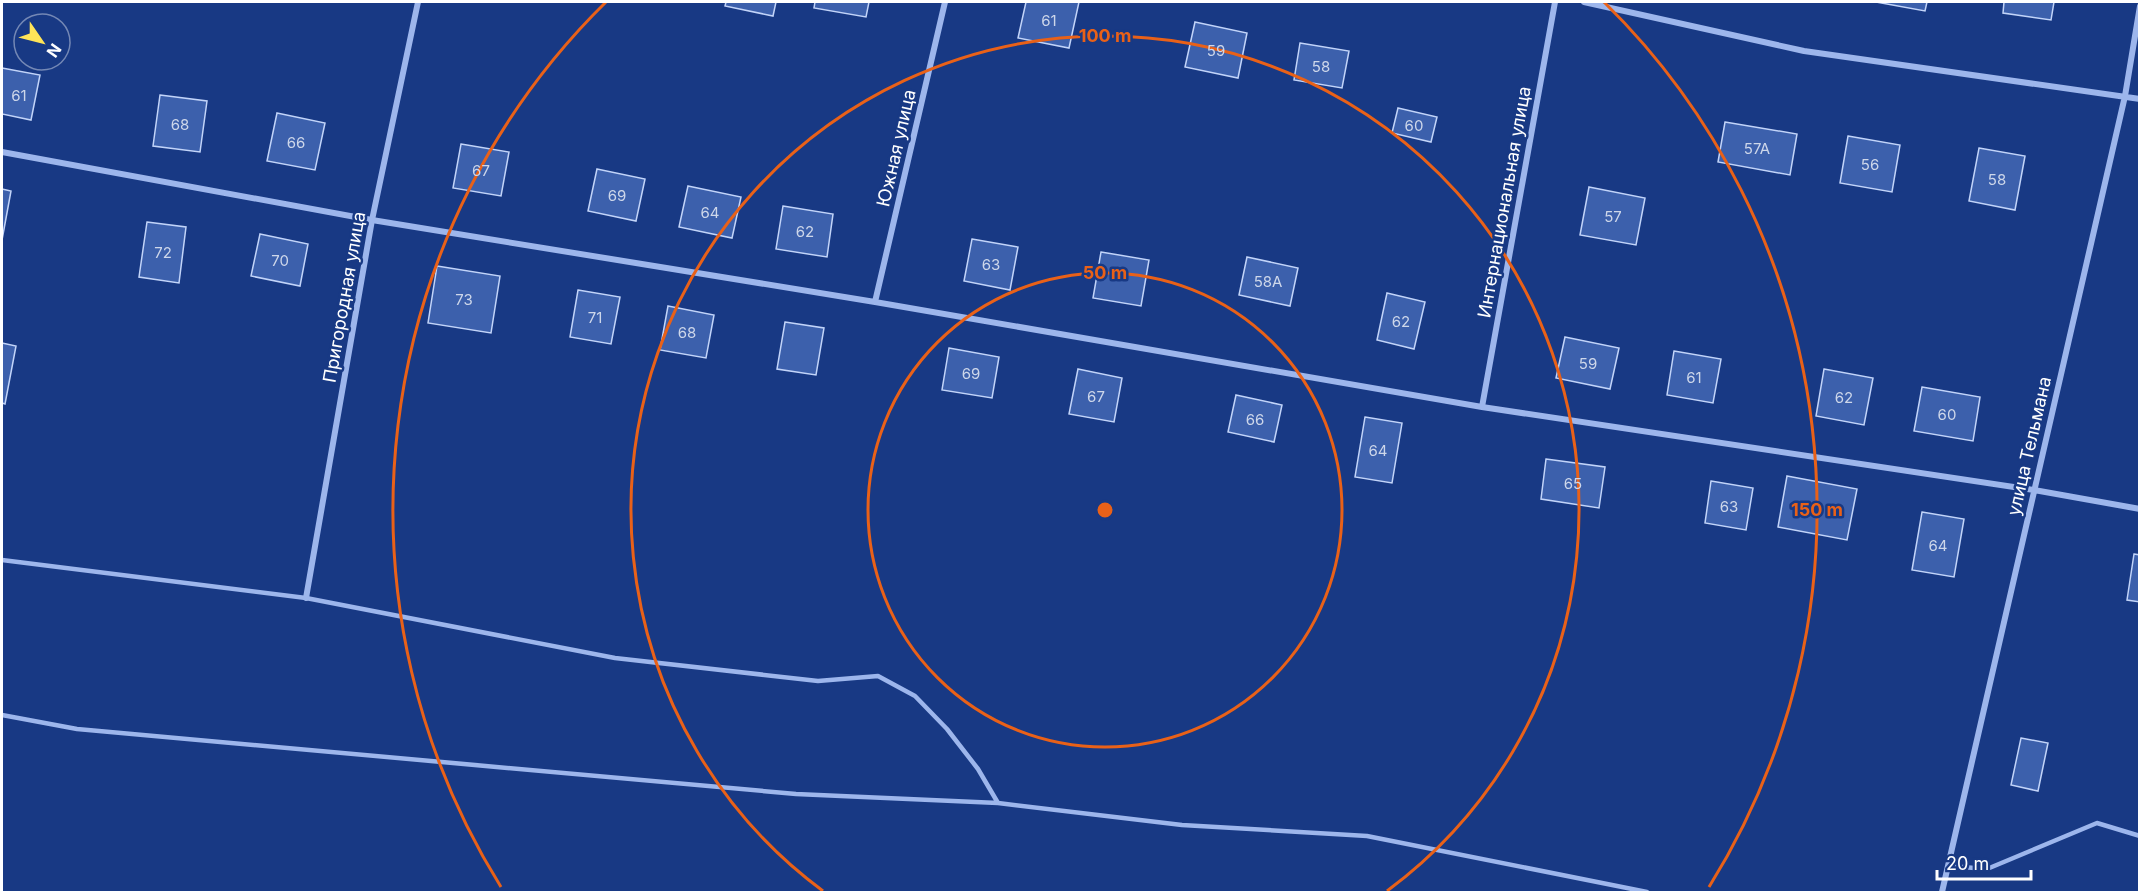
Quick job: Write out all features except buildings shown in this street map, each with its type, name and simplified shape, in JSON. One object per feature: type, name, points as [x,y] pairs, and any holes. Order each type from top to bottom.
[{"type":"street","name":"Пригородная улица","points":[[306,598],[372,219],[418,2]]},
{"type":"street","name":"Южная улица","points":[[875,302],[945,2]]},
{"type":"street","name":"Интернациональная улица","points":[[1482,407],[1555,2]]},
{"type":"street","points":[[1584,2],[1804,51],[2139,99]]},
{"type":"street","name":"улица Тельмана","points":[[1942,892],[1950,866],[2125,96],[2139,6]]},
{"type":"street","points":[[2,152],[372,219],[875,302],[1482,407],[2034,490],[2139,509]]},
{"type":"lane","points":[[2,560],[306,598],[615,658],[818,681],[878,676],[915,696],[947,729],[978,769],[998,803]]},
{"type":"lane","points":[[2,715],[77,729],[796,794],[998,803],[1182,825],[1367,836],[1647,892]]},
{"type":"lane","points":[[1950,866],[1987,869],[2097,823],[2139,836]]}]
